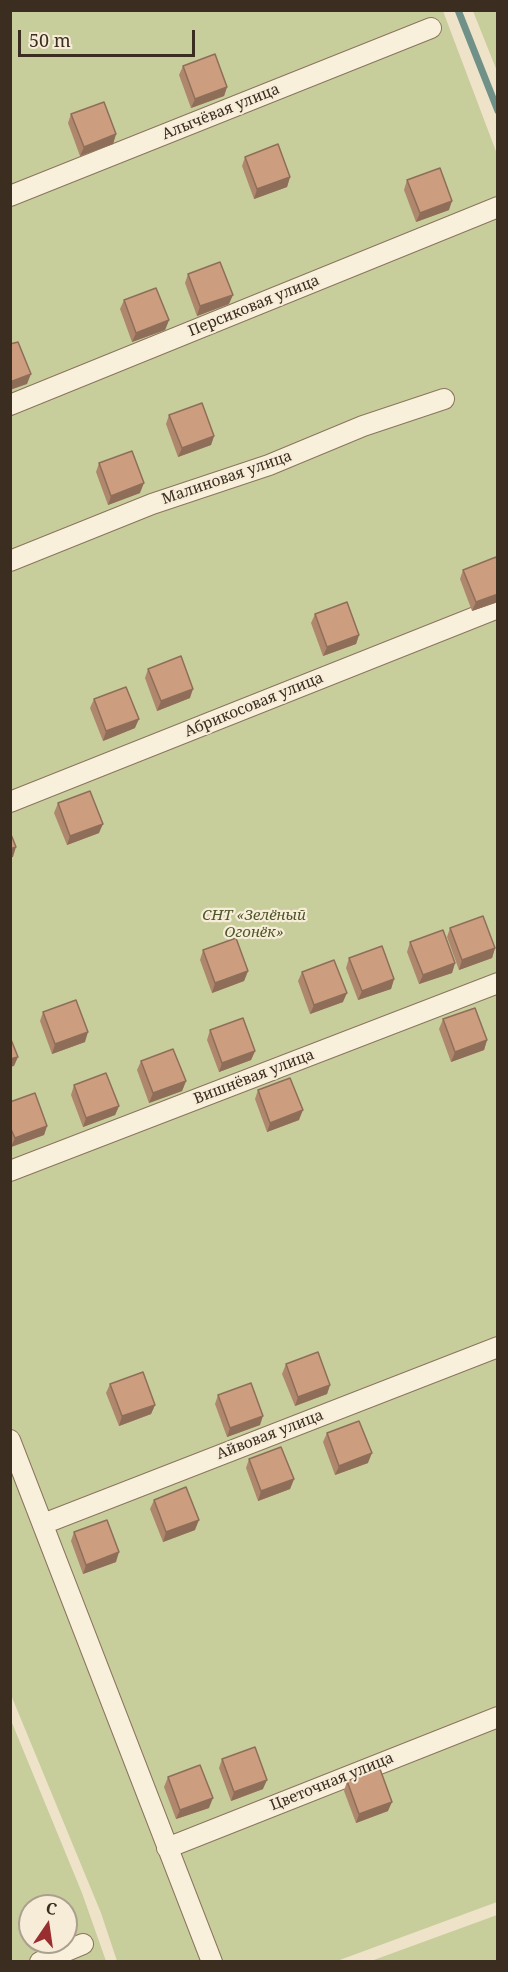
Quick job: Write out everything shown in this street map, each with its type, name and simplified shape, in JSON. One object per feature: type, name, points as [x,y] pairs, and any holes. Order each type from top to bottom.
[{"type":"street","name":"Алычёвая улица","points":[[10,196],[431,28]]},
{"type":"street","name":"Персиковая улица","points":[[10,405],[498,207]]},
{"type":"street","name":"Малиновая улица","points":[[10,561],[152,504],[269,465],[363,426],[444,399]]},
{"type":"street","name":"Абрикосовая улица","points":[[10,802],[498,608]]},
{"type":"street","name":"Вишнёвая улица","points":[[10,1171],[498,983]]},
{"type":"street","name":"Айвовая улица","points":[[43,1524],[498,1347]]},
{"type":"street","points":[[10,1440],[212,1962]]},
{"type":"street","name":"Цветочная улица","points":[[167,1848],[498,1717]]},
{"type":"street","points":[[40,1962],[83,1944]]},
{"type":"green space","name":"СНТ «Зелёный Огонёк»","points":[[10,11],[443,11],[497,154],[497,1902],[337,1961],[117,1961],[101,1913],[11,1695]]},
{"type":"green space","points":[[473,11],[497,11],[497,71]]},
{"type":"green space","points":[[10,1718],[82,1893],[106,1961],[11,1961]]},
{"type":"green space","points":[[497,1915],[497,1961],[371,1961]]},
{"type":"building","points":[[215,54],[227,87],[195,99],[183,66]]},
{"type":"building","points":[[104,102],[116,134],[84,147],[71,114]]},
{"type":"building","points":[[278,144],[290,177],[257,189],[245,157]]},
{"type":"building","points":[[440,168],[452,201],[420,213],[407,180]]},
{"type":"building","points":[[220,262],[233,295],[200,306],[188,274]]},
{"type":"building","points":[[156,288],[169,320],[136,333],[124,300]]},
{"type":"building","points":[[18,342],[31,374],[10,382],[10,344]]},
{"type":"building","points":[[202,403],[214,436],[182,448],[169,415]]},
{"type":"building","points":[[132,451],[144,483],[111,496],[99,463]]},
{"type":"building","points":[[496,557],[498,594],[476,602],[463,570]]},
{"type":"building","points":[[347,602],[359,635],[327,647],[315,614]]},
{"type":"building","points":[[181,656],[193,689],[161,701],[148,669]]},
{"type":"building","points":[[126,687],[139,719],[106,731],[94,699]]},
{"type":"building","points":[[90,791],[103,824],[70,836],[58,803]]},
{"type":"building","points":[[10,832],[16,847],[10,849]]},
{"type":"building","points":[[483,916],[495,948],[462,960],[450,928]]},
{"type":"building","points":[[443,930],[455,963],[423,975],[410,942]]},
{"type":"building","points":[[236,938],[248,971],[215,983],[203,950]]},
{"type":"building","points":[[382,946],[394,979],[362,991],[349,958]]},
{"type":"building","points":[[334,960],[347,993],[314,1005],[302,972]]},
{"type":"building","points":[[76,1000],[88,1032],[55,1044],[43,1012]]},
{"type":"building","points":[[475,1008],[487,1040],[455,1052],[443,1019]]},
{"type":"building","points":[[243,1018],[255,1051],[222,1063],[210,1030]]},
{"type":"building","points":[[10,1037],[18,1057],[10,1059]]},
{"type":"building","points":[[173,1049],[186,1081],[153,1093],[141,1061]]},
{"type":"building","points":[[106,1073],[119,1106],[86,1118],[74,1085]]},
{"type":"building","points":[[290,1078],[303,1110],[270,1123],[258,1090]]},
{"type":"building","points":[[35,1093],[47,1126],[15,1138],[10,1127],[10,1102]]},
{"type":"building","points":[[318,1352],[330,1385],[298,1397],[286,1364]]},
{"type":"building","points":[[143,1372],[155,1405],[122,1416],[110,1384]]},
{"type":"building","points":[[251,1383],[263,1416],[230,1428],[218,1395]]},
{"type":"building","points":[[359,1421],[372,1453],[339,1466],[327,1433]]},
{"type":"building","points":[[281,1447],[294,1479],[261,1491],[249,1459]]},
{"type":"building","points":[[186,1487],[199,1520],[166,1532],[154,1500]]},
{"type":"building","points":[[107,1520],[119,1552],[86,1565],[74,1532]]},
{"type":"building","points":[[255,1747],[267,1780],[234,1792],[222,1759]]},
{"type":"building","points":[[200,1765],[213,1798],[180,1810],[168,1777]]},
{"type":"building","points":[[380,1769],[392,1802],[359,1814],[347,1781]]},
{"type":"waterway","points":[[458,10],[498,111]]}]
